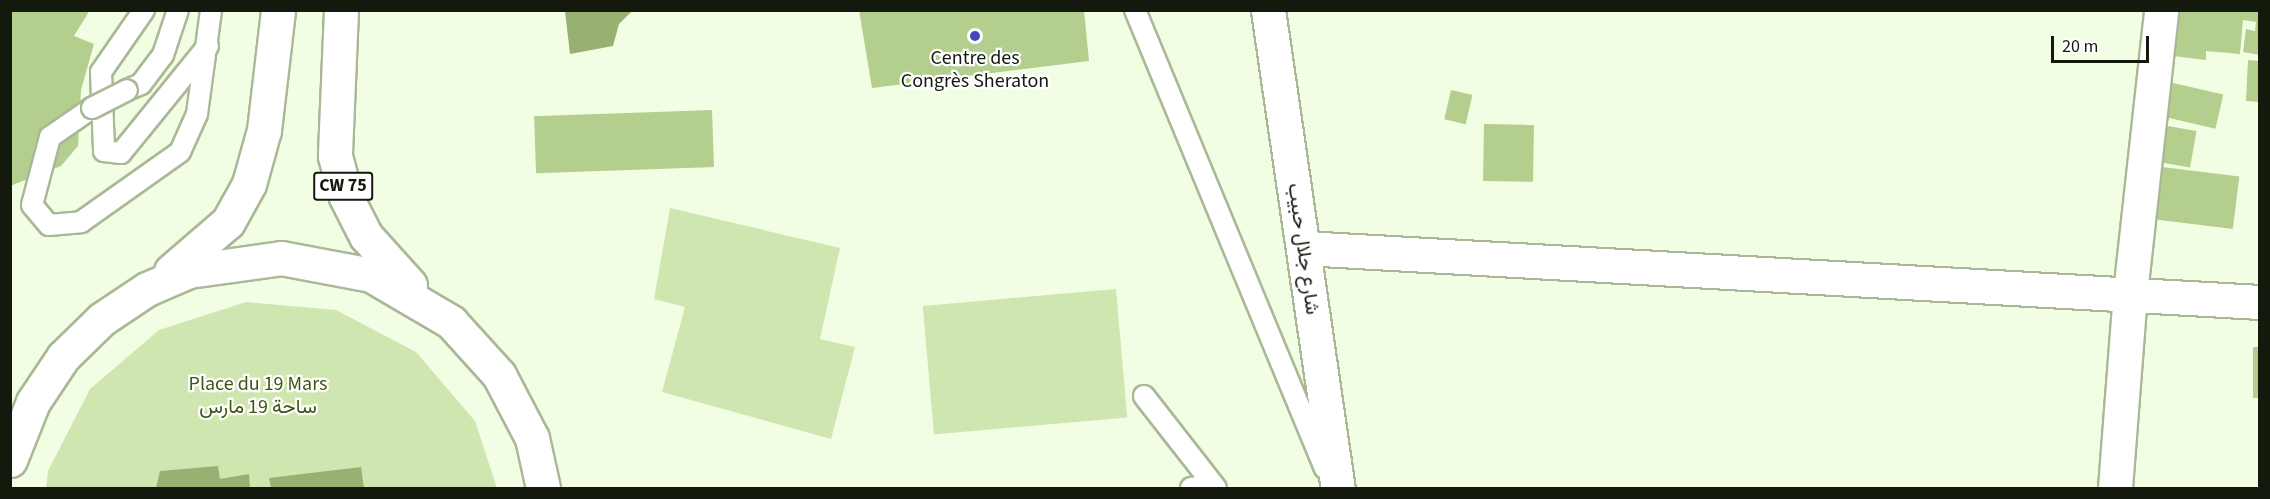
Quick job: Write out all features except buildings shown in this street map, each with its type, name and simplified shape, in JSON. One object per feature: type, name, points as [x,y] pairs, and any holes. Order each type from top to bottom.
[{"type":"street","points":[[10,460],[33,402],[63,357],[102,319],[147,289],[228,222],[249,184],[264,130],[278,10]]},
{"type":"street","name":"CW 75","points":[[341,10],[334,123],[335,156],[346,197],[366,236],[394,271],[451,322]]},
{"type":"street","name":"شارع جلال حبيب","points":[[1268,10],[1335,489]]},
{"type":"street","points":[[2115,489],[2130,293],[2162,10]]},
{"type":"street","points":[[1303,248],[2259,302]]},
{"type":"street","points":[[147,289],[235,260],[327,262],[403,290],[451,322],[499,375],[560,489]]},
{"type":"street","points":[[532,438],[543,489]]},
{"type":"lane","points":[[144,10],[101,72],[104,151],[121,153],[209,44]]},
{"type":"lane","points":[[178,10],[163,55],[141,84],[92,108],[50,137],[32,205],[48,225],[81,222],[180,152],[197,114],[209,44],[212,10]]},
{"type":"lane","points":[[1135,10],[1335,489]]},
{"type":"lane","points":[[1144,396],[1214,487]]},
{"type":"lane","points":[[1191,489],[1214,487]]},
{"type":"green space","points":[[670,208],[840,248],[820,339],[855,347],[831,439],[662,392],[685,307],[654,299]]},
{"type":"green space","points":[[1116,289],[1127,418],[934,434],[923,306]]},
{"type":"green space","name":"Place du 19 Mars ساحة 19 مارس","points":[[246,302],[336,310],[416,352],[475,421],[497,488],[46,488],[48,471],[90,389],[159,330]]},
{"type":"shaded area","points":[[565,10],[632,11],[619,24],[613,46],[570,54]]},
{"type":"shaded area","points":[[218,466],[220,479],[249,474],[250,488],[156,488],[160,471]]},
{"type":"shaded area","points":[[361,467],[364,488],[271,488],[269,478]]},
{"type":"place","name":"Centre des Congrès Sheraton","points":[[975,36]]}]
